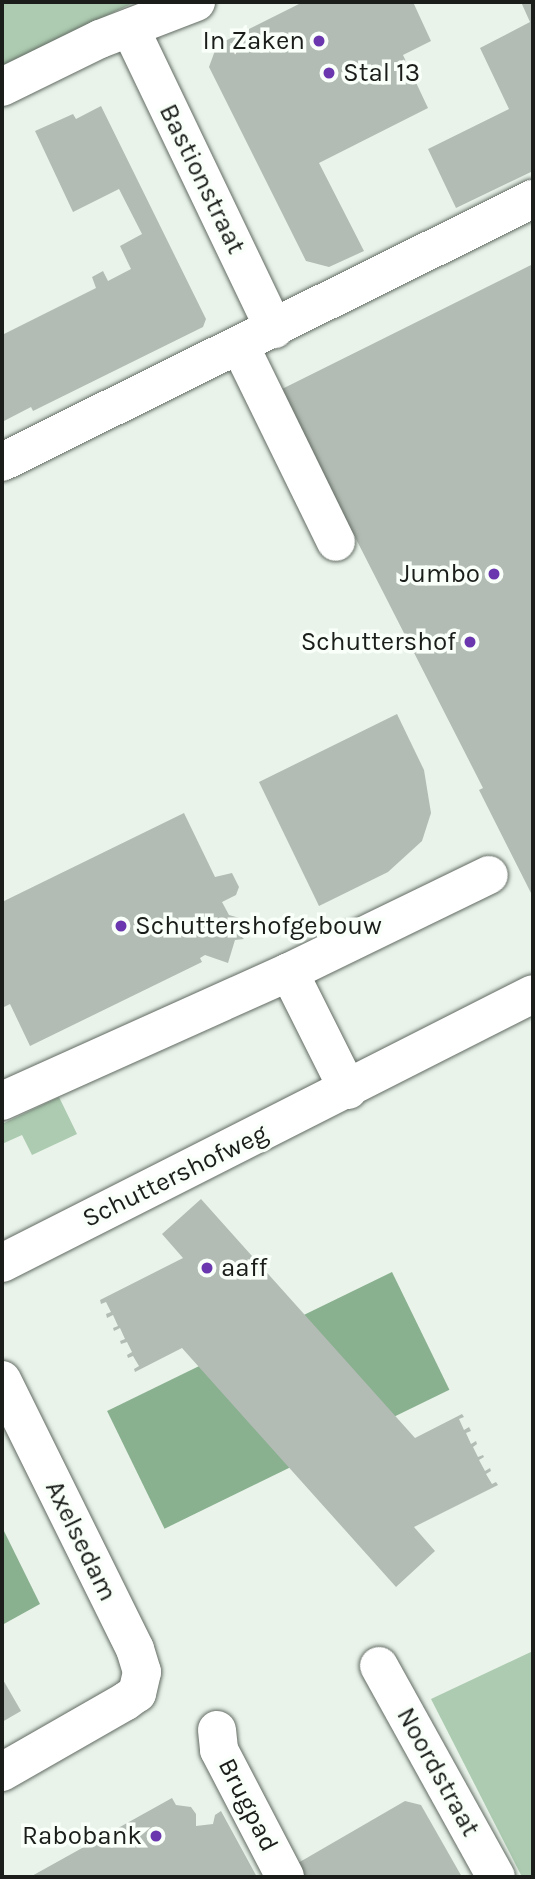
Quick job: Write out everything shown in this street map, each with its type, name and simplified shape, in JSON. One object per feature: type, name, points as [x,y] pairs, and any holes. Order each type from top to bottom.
[{"type":"street","points":[[2,87],[130,28],[195,2]]},
{"type":"street","name":"Bastionstraat","points":[[130,28],[275,329]]},
{"type":"street","points":[[2,462],[533,200]]},
{"type":"street","points":[[240,346],[335,542]]},
{"type":"street","points":[[2,1101],[289,972],[489,875]]},
{"type":"street","points":[[289,972],[348,1090]]},
{"type":"street","name":"Schuttershofweg","points":[[2,1263],[533,994]]},
{"type":"street","name":"Axelsedam","points":[[2,1380],[135,1649],[142,1672],[136,1693],[127,1701],[2,1772]]},
{"type":"street","name":"Noordstraat","points":[[379,1666],[496,1877]]},
{"type":"street","name":"Brugpad","points":[[217,1730],[219,1750],[285,1877]]},
{"type":"shaded area","points":[[2,2],[135,2],[2,66]]},
{"type":"shaded area","points":[[59,1097],[77,1134],[32,1155],[22,1135],[2,1144],[2,1124]]},
{"type":"shaded area","points":[[392,1272],[449,1390],[165,1529],[107,1411]]},
{"type":"shaded area","points":[[2,1527],[40,1604],[2,1625]]},
{"type":"shaded area","points":[[533,1651],[533,1877],[522,1877],[431,1699]]},
{"type":"building","points":[[303,2],[413,2],[431,41],[403,55],[428,108],[319,163],[364,251],[329,267],[306,261],[209,67],[217,45]]},
{"type":"building","points":[[521,2],[533,2],[533,171],[456,208],[428,149],[509,109],[480,48],[530,22]]},
{"type":"building","points":[[101,106],[206,319],[203,327],[33,411],[31,407],[2,422],[2,335],[96,288],[92,277],[103,271],[108,281],[131,269],[120,246],[142,234],[119,189],[73,212],[35,131],[73,114],[76,119]]},
{"type":"building","name":"Schuttershof","points":[[533,264],[533,897],[479,790],[483,788],[280,390]]},
{"type":"building","points":[[397,714],[424,770],[431,813],[422,841],[388,872],[319,906],[259,782]]},
{"type":"building","name":"Schuttershofgebouw","points":[[184,813],[215,877],[232,873],[239,887],[236,895],[222,902],[229,915],[243,919],[238,933],[244,939],[235,940],[228,963],[205,955],[200,958],[202,962],[30,1046],[10,1004],[2,1008],[2,902]]},
{"type":"building","points":[[201,1199],[415,1438],[462,1414],[464,1417],[459,1419],[464,1430],[469,1427],[471,1431],[466,1433],[471,1444],[476,1441],[477,1444],[473,1447],[478,1457],[484,1457],[479,1460],[485,1471],[490,1468],[491,1471],[486,1474],[492,1484],[496,1482],[498,1485],[414,1527],[435,1551],[396,1587],[182,1348],[135,1372],[134,1369],[139,1366],[133,1356],[128,1358],[127,1355],[132,1352],[127,1342],[121,1344],[120,1341],[125,1339],[120,1328],[114,1331],[113,1328],[118,1326],[113,1315],[107,1318],[106,1314],[111,1312],[106,1302],[101,1304],[100,1300],[183,1258],[162,1234]]},
{"type":"building","points":[[2,1678],[21,1711],[2,1722]]},
{"type":"building","points":[[172,1798],[176,1805],[191,1807],[196,1814],[196,1826],[213,1824],[215,1815],[221,1811],[257,1877],[30,1877]]},
{"type":"building","points":[[405,1801],[421,1805],[462,1877],[305,1877],[298,1863]]},
{"type":"place","name":"In Zaken","points":[[319,41]]},
{"type":"place","name":"Stal 13","points":[[329,73]]},
{"type":"place","name":"Jumbo","points":[[494,574]]},
{"type":"place","name":"Schuttershof","points":[[470,642]]},
{"type":"place","name":"Schuttershofgebouw","points":[[121,926]]},
{"type":"place","name":"aaff","points":[[207,1268]]},
{"type":"place","name":"Rabobank","points":[[156,1836]]}]
